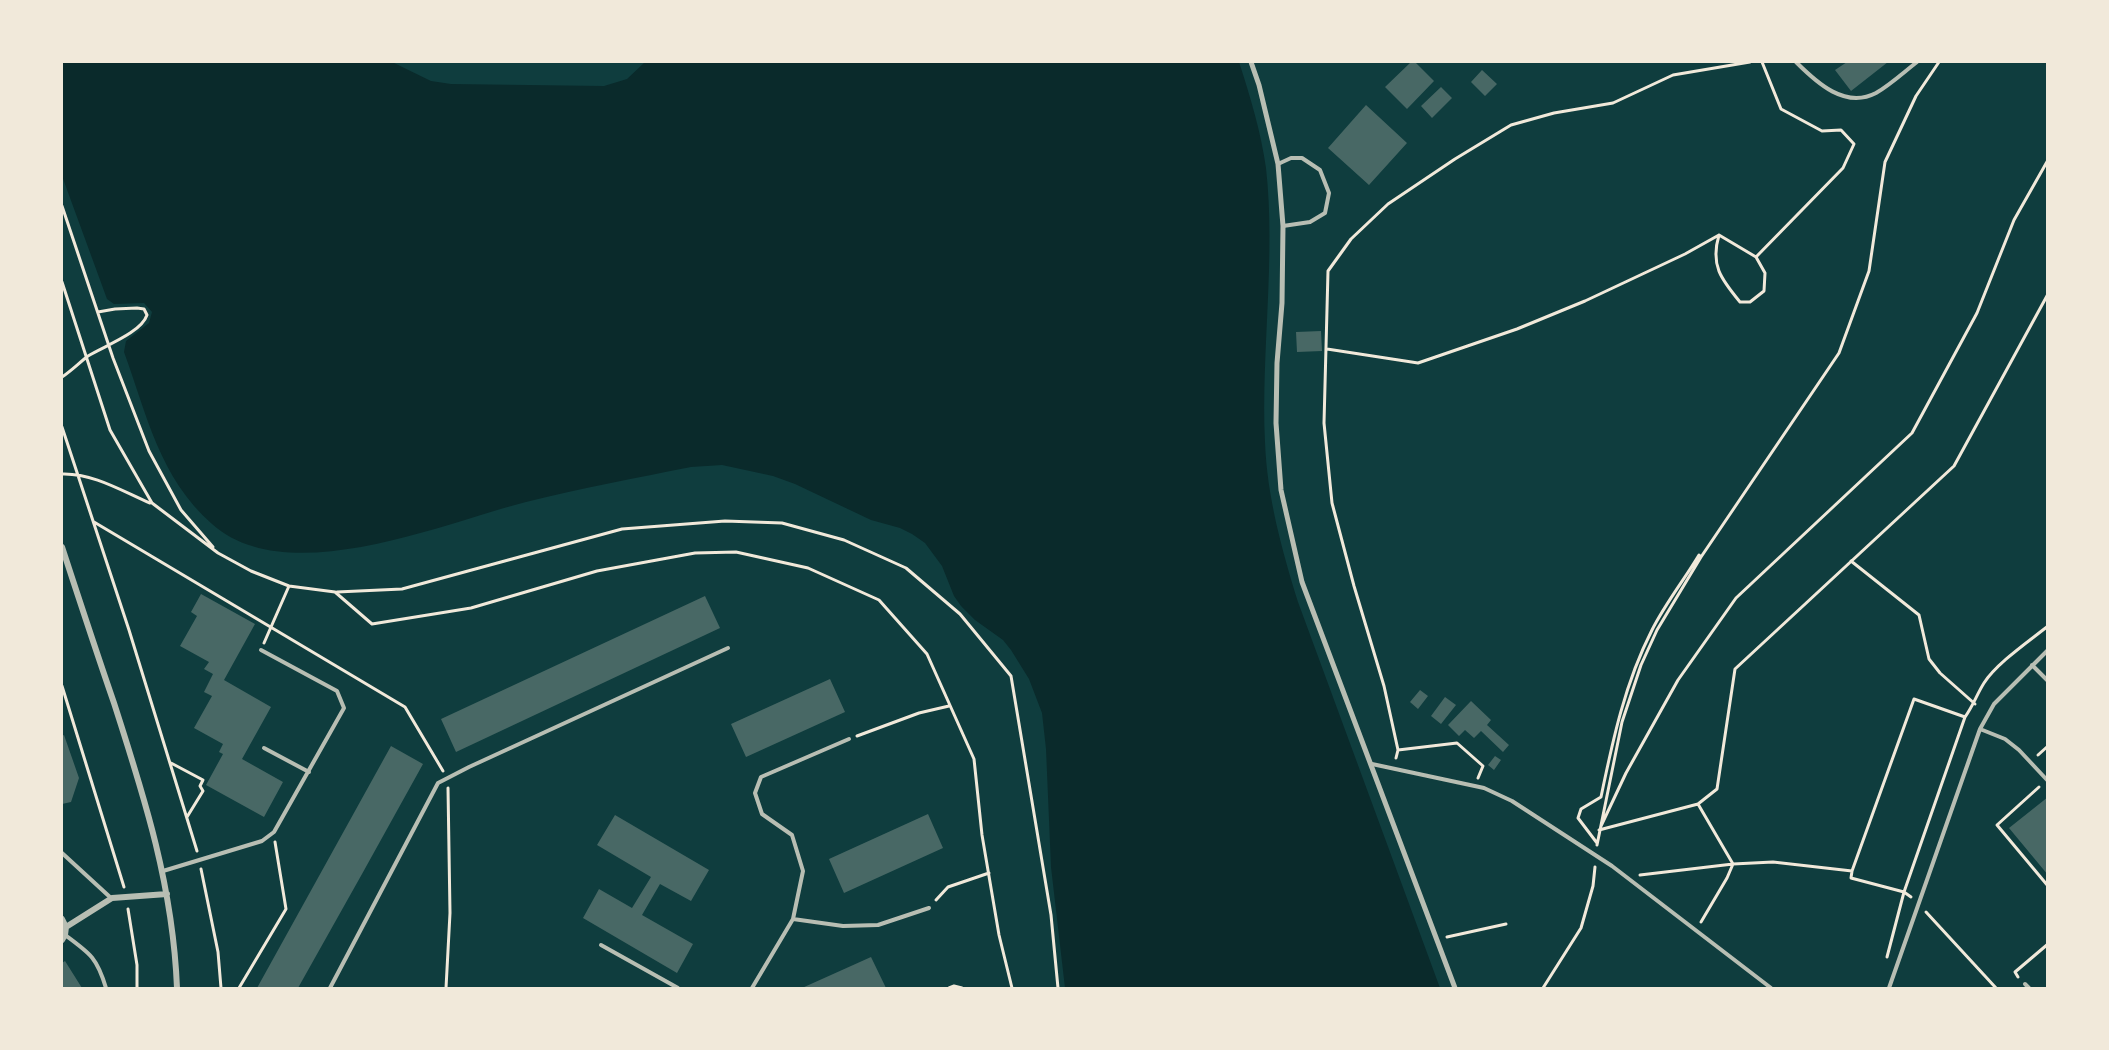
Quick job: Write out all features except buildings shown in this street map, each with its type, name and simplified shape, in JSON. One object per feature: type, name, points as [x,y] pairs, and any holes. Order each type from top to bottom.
[{"type":"street","points":[[1251,62],[1259,85],[1278,164],[1282,226],[1282,303],[1277,363],[1276,423],[1281,490],[1302,582],[1455,988]]},
{"type":"street","points":[[62,547],[142,788],[164,871],[176,959],[177,988]]},
{"type":"street","points":[[63,937],[66,927],[112,898],[168,894]]},
{"type":"street","points":[[62,919],[66,927]]},
{"type":"lane","points":[[1796,62],[1812,78],[1838,94],[1857,99],[1876,92],[1917,62]]},
{"type":"lane","points":[[1278,164],[1291,158],[1302,158],[1320,170],[1329,193],[1325,213],[1310,222],[1282,226]]},
{"type":"lane","points":[[330,988],[438,783],[468,767],[728,648]]},
{"type":"lane","points":[[164,871],[262,841],[274,832],[344,708],[337,691],[261,650]]},
{"type":"lane","points":[[1889,988],[1980,729],[1994,704],[2048,650]]},
{"type":"lane","points":[[2032,665],[2048,681]]},
{"type":"lane","points":[[1980,729],[2005,739],[2019,750],[2047,780]]},
{"type":"lane","points":[[752,988],[793,919],[803,871],[792,835],[762,814],[755,793],[761,777],[849,739]]},
{"type":"lane","points":[[264,748],[309,772]]},
{"type":"lane","points":[[1372,764],[1484,788],[1512,801],[1612,866],[1771,988]]},
{"type":"lane","points":[[62,853],[112,898]]},
{"type":"lane","points":[[793,919],[843,927],[878,925],[929,908]]},
{"type":"lane","points":[[63,937],[85,950],[99,966],[106,988]]},
{"type":"lane","points":[[601,945],[678,988]]},
{"type":"lane","points":[[2025,984],[2029,988]]},
{"type":"path","points":[[1396,761],[1398,750],[1384,686],[1332,503],[1324,423],[1328,271],[1351,239],[1388,204],[1511,125],[1554,112],[1613,103],[1673,75],[1750,62]]},
{"type":"path","points":[[1756,257],[1843,168],[1854,144],[1841,130],[1822,131],[1781,110],[1762,62]]},
{"type":"path","points":[[1543,988],[1581,928],[1593,886],[1599,830],[1622,722],[1632,687],[1657,630],[1701,557],[1839,353],[1869,271],[1885,162],[1916,96],[1939,62]]},
{"type":"path","points":[[1599,830],[1626,773],[1678,680],[1736,598],[1912,433],[1977,313],[2014,220],[2048,160]]},
{"type":"path","points":[[62,206],[108,345],[149,452],[181,510],[218,553],[152,503],[77,474],[62,474]]},
{"type":"path","points":[[1327,350],[1418,363],[1517,329],[1585,301],[1685,254],[1719,235]]},
{"type":"path","points":[[1719,235],[1756,257],[1765,273],[1764,291],[1750,302],[1740,302],[1717,269],[1714,251],[1719,235]]},
{"type":"path","points":[[62,282],[110,430],[152,503]]},
{"type":"path","points":[[1599,830],[1698,804],[1717,789],[1735,669],[1954,466],[2048,294]]},
{"type":"path","points":[[62,377],[87,357],[133,331],[144,322],[147,315],[144,309],[137,308],[98,312]]},
{"type":"path","points":[[62,427],[171,763],[200,860],[218,952],[221,988]]},
{"type":"path","points":[[335,592],[402,589],[622,529],[725,521],[782,523],[843,540],[906,568],[960,614],[1011,676],[1051,915],[1058,988]]},
{"type":"path","points":[[94,522],[405,707],[448,779],[450,913],[446,988]]},
{"type":"path","points":[[1598,843],[1578,818],[1581,809],[1601,797],[1617,720],[1628,685],[1653,629],[1699,555],[1701,557]]},
{"type":"path","points":[[1851,561],[1919,615],[1929,659],[1940,673],[1975,704]]},
{"type":"path","points":[[261,650],[289,586]]},
{"type":"path","points":[[1884,967],[1904,892],[1965,717],[1975,704],[1984,683],[1999,667],[2048,626]]},
{"type":"path","points":[[62,686],[127,898],[137,965],[137,988]]},
{"type":"path","points":[[1965,717],[1914,699],[1851,878],[1904,892],[1920,905],[1996,988]]},
{"type":"path","points":[[849,739],[919,713],[949,706]]},
{"type":"path","points":[[1398,750],[1457,743],[1483,766],[1478,780]]},
{"type":"path","points":[[171,763],[203,780],[200,786]]},
{"type":"path","points":[[2047,780],[1997,825],[2048,886]]},
{"type":"path","points":[[200,786],[206,785]]},
{"type":"path","points":[[187,818],[203,791],[200,786]]},
{"type":"path","points":[[1698,804],[1733,864]]},
{"type":"path","points":[[239,988],[286,909],[274,832]]},
{"type":"path","points":[[1639,875],[1733,864],[1773,862],[1852,871]]},
{"type":"path","points":[[1701,922],[1733,864]]},
{"type":"path","points":[[929,908],[948,887],[989,873]]},
{"type":"path","points":[[1436,939],[1506,924]]},
{"type":"path","points":[[2025,984],[2015,972],[2048,944]]},
{"type":"path","points":[[949,988],[954,986],[963,988]]},
{"type":"water","points":[[62,62],[392,62],[431,81],[451,84],[604,86],[627,79],[645,62],[1239,62],[1264,155],[1269,202],[1270,236],[1264,408],[1266,463],[1276,523],[1298,602],[1440,988],[1065,988],[1051,867],[1046,749],[1042,713],[1029,679],[1003,640],[975,620],[961,606],[954,596],[942,566],[925,543],[900,528],[871,520],[795,484],[773,476],[722,465],[691,467],[526,502],[410,536],[366,546],[322,552],[281,552],[244,543],[212,524],[194,506],[167,466],[148,422],[124,352],[126,341],[149,323],[152,312],[144,303],[114,304],[107,299],[62,176]]}]
